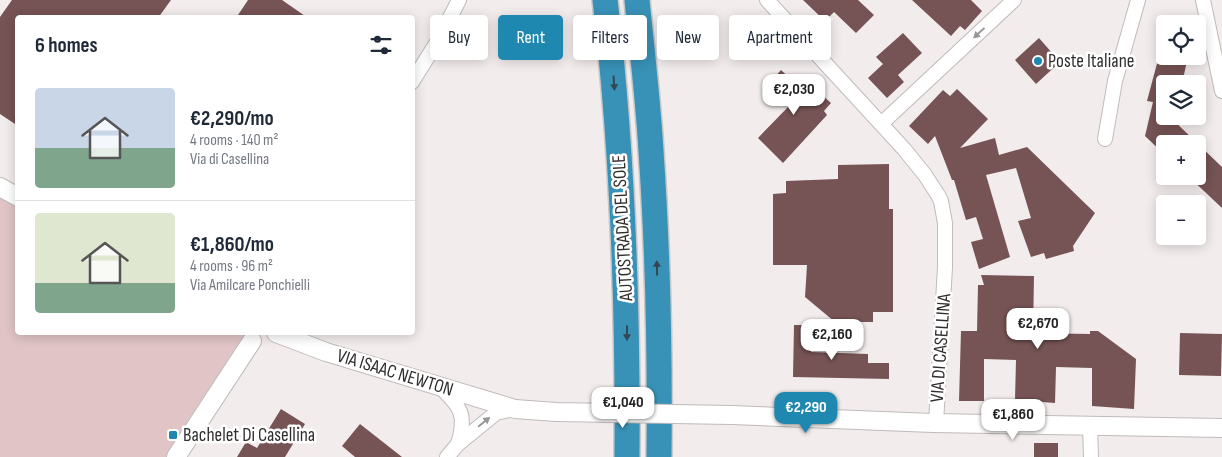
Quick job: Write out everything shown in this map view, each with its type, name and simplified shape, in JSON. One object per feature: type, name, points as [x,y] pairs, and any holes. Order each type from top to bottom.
[{"type":"highway","name":"AUTOSTRADA DEL SOLE","points":[[605,0],[612,63],[625,241],[627,457]]},
{"type":"highway","name":"AUTOSTRADA DEL SOLE","points":[[637,0],[651,149],[656,238],[659,457]]},
{"type":"street","points":[[415,77],[439,39],[459,0]]},
{"type":"street","points":[[881,124],[1014,0]]},
{"type":"street","points":[[1105,139],[1115,81],[1138,0]]},
{"type":"street","points":[[1203,0],[1222,91]]},
{"type":"street","name":"VIA DI CASELLINA","points":[[448,457],[458,444],[496,413],[515,409],[556,412],[936,423],[946,260],[943,208],[938,195],[925,174],[772,2]]},
{"type":"street","points":[[0,187],[15,195]]},
{"type":"street","name":"VIA ISAAC NEWTON","points":[[248,337],[259,343],[266,343],[275,335]]},
{"type":"street","name":"VIA ISAAC NEWTON","points":[[281,335],[326,352],[515,409]]},
{"type":"street","points":[[176,457],[248,337]]},
{"type":"street","name":"VIA DI CASELLINA","points":[[440,386],[454,400],[462,418],[463,429],[458,444]]},
{"type":"street","points":[[936,423],[1222,428]]},
{"type":"street","points":[[1090,426],[1091,457]]},
{"type":"shaded area","points":[[0,187],[15,196],[15,335],[246,335],[247,337],[176,457],[0,457]]},
{"type":"building","points":[[12,0],[171,0],[160,15],[15,15],[15,124],[0,114],[0,17]]},
{"type":"building","points":[[248,0],[282,0],[304,15],[238,15]]},
{"type":"building","points":[[803,0],[858,0],[874,15],[856,33],[834,12],[831,15],[819,15]]},
{"type":"building","points":[[912,0],[971,0],[982,11],[965,30],[960,26],[951,36]]},
{"type":"building","points":[[903,33],[922,53],[898,75],[904,82],[887,98],[868,78],[883,64],[876,57]]},
{"type":"building","name":"Poste Italiane","points":[[1039,38],[1060,62],[1036,84],[1015,60]]},
{"type":"building","points":[[1157,65],[1186,65],[1184,75],[1156,75],[1156,125],[1178,125],[1189,135],[1156,135],[1156,146],[1145,136],[1153,102],[1147,101]]},
{"type":"building","points":[[781,70],[798,86],[804,79],[831,103],[824,111],[827,115],[783,163],[758,138],[789,106],[774,93],[773,79]]},
{"type":"building","points":[[957,89],[988,119],[960,148],[995,138],[999,155],[1027,147],[1095,213],[1073,246],[1074,251],[1046,259],[1044,253],[1031,257],[1018,221],[1031,218],[1016,168],[986,175],[1010,257],[979,269],[971,242],[983,239],[976,217],[966,220],[954,180],[952,180],[935,136],[928,144],[909,126],[943,90],[950,96]]},
{"type":"building","points":[[1206,152],[1222,167],[1222,208],[1198,185],[1206,185]]},
{"type":"building","points":[[889,164],[889,209],[893,209],[893,312],[873,312],[873,322],[835,322],[805,297],[807,265],[773,265],[773,194],[786,193],[786,181],[838,179],[838,165]]},
{"type":"building","points":[[981,275],[1034,276],[1033,333],[1090,334],[1090,331],[1098,331],[1136,359],[1134,409],[1092,406],[1092,368],[1056,367],[1055,403],[1015,400],[1016,360],[984,359],[984,401],[959,401],[961,331],[977,331],[978,285],[984,285]]},
{"type":"building","points":[[794,325],[811,325],[811,352],[868,354],[868,363],[889,363],[889,379],[793,377]]},
{"type":"building","points":[[1180,333],[1222,334],[1221,376],[1179,375]]},
{"type":"building","points":[[281,409],[305,424],[285,457],[237,457],[246,442],[257,448]]},
{"type":"building","points":[[360,424],[402,457],[355,457],[342,446]]},
{"type":"building","points":[[1034,443],[1058,443],[1058,457],[1034,457]]},
{"type":"place","name":"Poste Italiane","points":[[1038,61]]},
{"type":"place","name":"Bachelet Di Casellina","points":[[173,435]]}]
